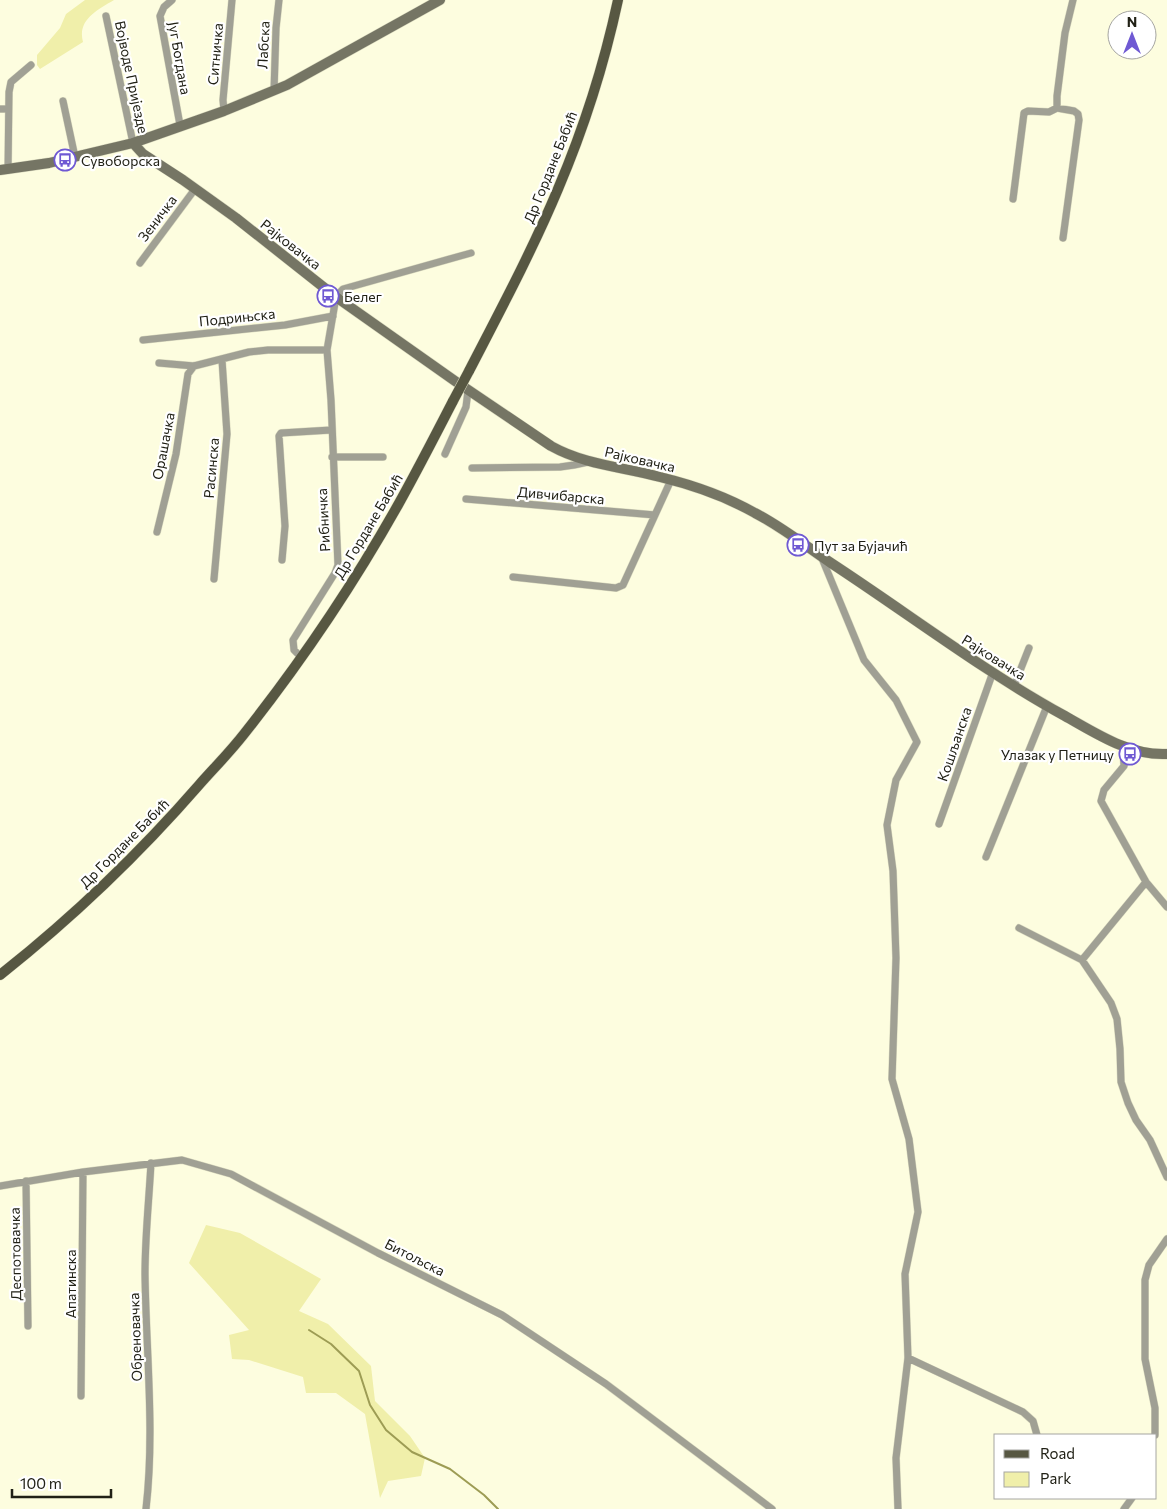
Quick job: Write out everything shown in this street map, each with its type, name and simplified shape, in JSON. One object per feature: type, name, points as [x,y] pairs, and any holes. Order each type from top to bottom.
[{"type":"main road","points":[[4,170],[49,164],[133,143],[224,111],[274,91],[440,0]]},
{"type":"main road","name":"Др Гордане Бабић","points":[[0,975],[82,905],[177,810],[243,736],[302,656],[342,596],[394,512],[469,371],[559,187],[577,142],[598,80],[618,0]]},
{"type":"main road","name":"Рајковачка","points":[[133,143],[143,154],[236,218],[336,297],[468,391],[551,446],[564,453],[589,461],[671,480],[716,494],[755,512],[789,533],[931,633],[1047,706],[1123,746],[1139,752],[1167,754]]},
{"type":"street","name":"Југ Богдана","points":[[172,0],[164,7],[160,16],[180,125]]},
{"type":"street","name":"Ситничка","points":[[224,111],[232,0]]},
{"type":"street","name":"Лабска","points":[[274,91],[275,37],[279,0]]},
{"type":"street","points":[[1057,108],[1056,96],[1065,33],[1073,0]]},
{"type":"street","name":"Војводе Пријезде","points":[[106,16],[133,143]]},
{"type":"street","points":[[4,170],[8,92],[11,82],[31,65]]},
{"type":"street","points":[[64,101],[75,157]]},
{"type":"street","points":[[1013,199],[1024,114],[1028,111],[1049,112],[1057,108],[1074,111],[1078,114],[1079,120],[1062,238]]},
{"type":"street","points":[[0,109],[8,109]]},
{"type":"street","name":"Зеничка","points":[[140,262],[195,188]]},
{"type":"street","points":[[336,297],[344,289],[472,253]]},
{"type":"street","name":"Рибничка","points":[[302,656],[294,650],[293,640],[335,573],[338,565],[327,350],[336,297]]},
{"type":"street","name":"Подрињска","points":[[143,340],[279,326],[333,316]]},
{"type":"street","points":[[159,363],[194,366],[249,352],[268,350],[327,350]]},
{"type":"street","name":"Расинска","points":[[214,579],[227,434],[222,360]]},
{"type":"street","name":"Орашачка","points":[[157,532],[176,454],[188,374],[194,366]]},
{"type":"street","points":[[444,454],[466,407],[468,391]]},
{"type":"street","points":[[282,560],[285,526],[279,436],[281,434],[331,430]]},
{"type":"street","points":[[332,457],[383,457]]},
{"type":"street","points":[[472,468],[560,466],[589,461]]},
{"type":"street","points":[[513,577],[616,588],[623,585],[671,480]]},
{"type":"street","name":"Дивчибарска","points":[[466,499],[655,515]]},
{"type":"street","points":[[820,556],[864,660],[896,700],[918,742],[896,780],[887,825],[893,871],[896,958],[892,1079],[909,1138],[918,1212],[906,1274],[908,1358],[896,1458],[898,1509]]},
{"type":"street","points":[[1014,686],[1030,648]]},
{"type":"street","name":"Кошљанска","points":[[939,824],[993,672]]},
{"type":"street","points":[[986,857],[1047,706]]},
{"type":"street","points":[[1123,746],[1124,766],[1104,790],[1102,801],[1146,882],[1167,907]]},
{"type":"street","points":[[1082,960],[1146,882]]},
{"type":"street","points":[[1019,928],[1082,960],[1111,1003],[1117,1019],[1123,1089],[1136,1120],[1150,1140],[1167,1177]]},
{"type":"street","name":"Битољска","points":[[0,1186],[83,1172],[182,1160],[231,1174],[378,1253],[502,1315],[606,1384],[772,1509]]},
{"type":"street","name":"Обреновачка","points":[[146,1509],[150,1471],[150,1445],[145,1273],[151,1164]]},
{"type":"street","name":"Апатинска","points":[[81,1396],[83,1172]]},
{"type":"street","name":"Деспотовачка","points":[[26,1181],[28,1326]]},
{"type":"street","points":[[1155,1434],[1155,1408],[1145,1359],[1145,1280],[1149,1265],[1167,1239]]},
{"type":"street","points":[[908,1358],[1023,1412],[1033,1421],[1037,1434]]},
{"type":"green space","points":[[85,0],[114,0],[90,16],[83,28],[83,42],[40,69],[37,65],[37,55],[60,28],[66,14]]},
{"type":"green space","points":[[206,1225],[240,1233],[321,1279],[299,1311],[328,1324],[371,1366],[375,1401],[410,1436],[425,1458],[421,1476],[388,1481],[380,1498],[365,1414],[336,1393],[306,1393],[303,1377],[249,1360],[232,1359],[229,1335],[249,1330],[189,1263]]},
{"type":"waterway","points":[[309,1330],[331,1344],[359,1371],[370,1405],[386,1430],[412,1452],[450,1469],[484,1495],[498,1509]]},
{"type":"place","name":"Сувоборска","points":[[65,160]]},
{"type":"place","name":"Белег","points":[[328,296]]},
{"type":"place","name":"Пут за Бујачић","points":[[798,545]]},
{"type":"place","name":"Улазак у Петницу","points":[[1130,754]]}]
